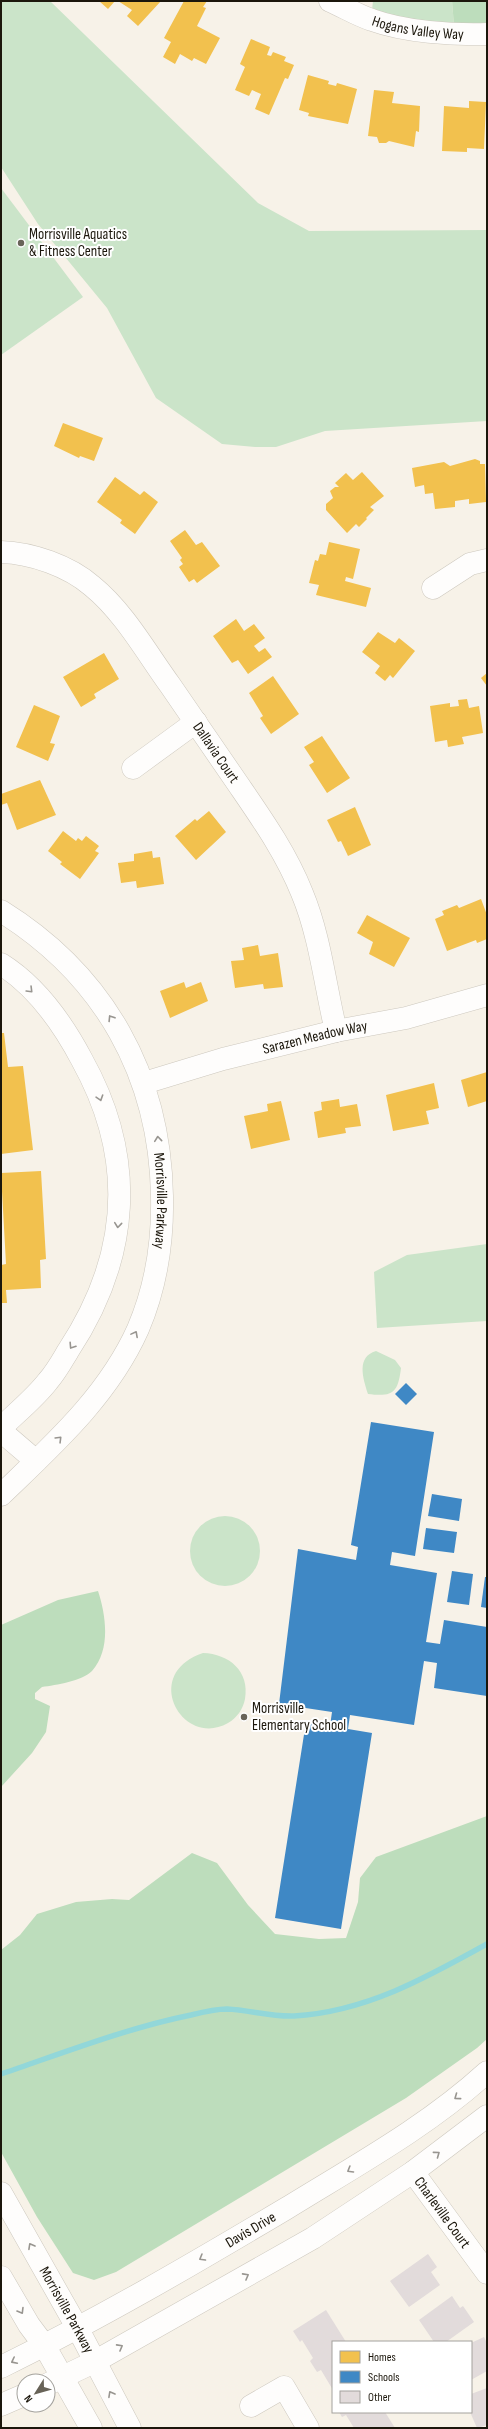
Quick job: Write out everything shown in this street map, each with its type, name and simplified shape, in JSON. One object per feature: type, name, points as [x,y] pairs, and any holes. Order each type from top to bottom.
[{"type":"main road","name":"Hogans Valley Way","points":[[330,1],[372,20],[392,26],[440,33],[487,34]]},
{"type":"main road","name":"Dallavia Court","points":[[1,552],[34,557],[58,565],[91,584],[117,611],[196,722],[271,832],[288,862],[303,894],[313,926],[336,1031]]},
{"type":"main road","points":[[433,588],[470,564],[487,560]]},
{"type":"main road","points":[[133,768],[196,722]]},
{"type":"main road","name":"Morrisville Parkway","points":[[1,911],[41,938],[69,965],[104,1007],[126,1041],[144,1083],[157,1131],[162,1178],[161,1248],[151,1289],[138,1328],[103,1389],[82,1415],[1,1495]]},
{"type":"main road","points":[[1,964],[12,971],[47,1006],[73,1043],[96,1084],[112,1134],[119,1172],[118,1226],[113,1253],[95,1303],[79,1335],[48,1381],[1,1428]]},
{"type":"main road","name":"Sarazen Meadow Way","points":[[144,1083],[223,1058],[336,1031],[406,1018],[487,996]]},
{"type":"main road","points":[[1,1431],[36,1461]]},
{"type":"main road","name":"Davis Drive","points":[[1,2367],[78,2329],[369,2158],[436,2113],[487,2072]]},
{"type":"main road","points":[[56,2380],[94,2362],[313,2238],[413,2172],[487,2116]]},
{"type":"main road","name":"Charleville Court","points":[[413,2172],[487,2273]]},
{"type":"main road","name":"Morrisville Parkway","points":[[1,2193],[78,2329],[130,2428]]},
{"type":"main road","points":[[1,2277],[29,2325],[44,2345],[53,2373]]},
{"type":"main road","points":[[56,2381],[91,2428]]},
{"type":"main road","points":[[251,2406],[284,2387],[308,2428]]},
{"type":"main road","points":[[1,2406],[16,2399]]},
{"type":"green space","points":[[1,1],[50,1],[258,203],[309,231],[487,230],[487,421],[325,431],[276,447],[255,447],[222,444],[156,398],[107,308],[38,224],[1,167]]},
{"type":"green space","points":[[373,1],[452,1],[454,26],[413,21],[372,10]]},
{"type":"green space","points":[[452,1],[487,1],[487,27],[454,26]]},
{"type":"green space","name":"Morrisville Aquatics & Fitness Center","points":[[1,188],[83,297],[1,355]]},
{"type":"green space","points":[[487,1244],[487,1321],[377,1328],[374,1272],[407,1255]]},
{"type":"green space","points":[[376,1351],[395,1360],[401,1368],[396,1388],[389,1394],[368,1394],[366,1388],[363,1375],[363,1363],[370,1354]]},
{"type":"green space","points":[[218,1516],[232,1516],[245,1522],[254,1531],[258,1537],[260,1551],[258,1565],[250,1576],[239,1584],[232,1586],[218,1586],[211,1584],[200,1576],[192,1565],[190,1558],[190,1544],[192,1537],[200,1526],[211,1518]]},
{"type":"green space","points":[[98,1591],[105,1621],[105,1632],[102,1653],[98,1663],[92,1671],[82,1677],[68,1682],[42,1687],[35,1693],[35,1699],[50,1706],[46,1732],[32,1753],[1,1787],[1,1625],[58,1600]]},
{"type":"green space","points":[[203,1653],[221,1657],[236,1666],[241,1672],[246,1689],[244,1703],[237,1716],[228,1723],[211,1728],[196,1726],[184,1718],[175,1706],[171,1691],[174,1676],[184,1663]]},
{"type":"green space","points":[[487,1816],[487,2039],[477,2048],[406,2098],[116,2272],[94,2280],[73,2273],[37,2217],[1,2152],[1,1950],[20,1935],[37,1914],[76,1902],[112,1899],[129,1900],[192,1853],[217,1863],[248,1905],[275,1934],[319,1939],[346,1938],[358,1902],[360,1878],[376,1857]]},
{"type":"building: Homes","points":[[99,1],[115,1],[108,9]]},
{"type":"building: Homes","points":[[118,1],[161,1],[138,26],[127,16],[132,10]]},
{"type":"building: Homes","points":[[184,1],[207,1],[203,7],[206,8],[197,26],[220,38],[206,64],[194,58],[192,61],[180,54],[175,64],[163,57],[171,42],[164,38]]},
{"type":"building: Homes","points":[[251,39],[270,47],[267,55],[271,56],[273,52],[286,57],[284,61],[294,65],[288,79],[285,78],[269,115],[255,109],[261,94],[252,90],[249,96],[235,90],[245,67],[240,64]]},
{"type":"building: Homes","points":[[308,75],[329,81],[328,84],[336,86],[337,83],[357,89],[348,124],[308,116],[309,113],[299,110]]},
{"type":"building: Homes","points":[[374,90],[394,92],[392,103],[420,106],[419,132],[416,131],[414,147],[389,141],[386,143],[379,143],[377,137],[368,136]]},
{"type":"building: Homes","points":[[469,101],[486,102],[484,149],[467,148],[467,152],[442,151],[444,106],[469,108]]},
{"type":"building: Homes","points":[[63,423],[103,438],[94,461],[80,456],[79,458],[54,446]]},
{"type":"building: Homes","points":[[475,459],[480,461],[480,464],[485,464],[486,502],[469,504],[469,499],[455,501],[455,507],[435,509],[433,493],[425,494],[424,485],[415,487],[412,468],[444,462],[450,466]]},
{"type":"building: Homes","points":[[362,472],[384,496],[370,507],[374,510],[359,527],[356,524],[347,533],[326,510],[326,504],[333,498],[330,491],[335,487],[339,487],[335,483],[346,473],[353,480]]},
{"type":"building: Homes","points":[[115,477],[140,495],[144,491],[158,502],[135,534],[120,523],[122,520],[97,502]]},
{"type":"building: Homes","points":[[185,530],[196,545],[202,542],[220,566],[197,583],[194,579],[189,582],[179,567],[183,564],[180,560],[182,558],[170,541]]},
{"type":"building: Homes","points":[[329,542],[360,549],[353,579],[346,577],[345,581],[371,588],[366,607],[316,595],[319,585],[309,583],[315,560],[318,561],[320,554],[326,555]]},
{"type":"building: Homes","points":[[236,619],[244,631],[254,624],[265,638],[254,646],[259,652],[265,648],[272,657],[248,674],[238,660],[232,663],[213,636]]},
{"type":"building: Homes","points":[[378,632],[395,643],[399,638],[415,651],[393,678],[390,675],[385,681],[375,673],[380,666],[362,652]]},
{"type":"building: Homes","points":[[104,653],[119,679],[94,694],[96,698],[81,707],[63,677]]},
{"type":"building: Homes","points":[[487,673],[487,686],[481,678]]},
{"type":"building: Homes","points":[[273,676],[299,714],[271,734],[260,718],[263,716],[249,693]]},
{"type":"building: Homes","points":[[467,699],[469,708],[479,706],[483,733],[462,737],[464,744],[448,747],[447,740],[435,742],[430,706],[450,703],[450,707],[459,706],[458,700]]},
{"type":"building: Homes","points":[[34,705],[60,716],[50,743],[55,744],[48,761],[16,747]]},
{"type":"building: Homes","points":[[322,736],[350,778],[327,793],[309,765],[314,762],[304,747]]},
{"type":"building: Homes","points":[[40,780],[56,815],[17,830],[7,803],[1,805],[1,794]]},
{"type":"building: Homes","points":[[355,807],[371,845],[348,856],[341,841],[338,842],[327,820]]},
{"type":"building: Homes","points":[[209,811],[226,832],[196,860],[175,836],[195,819],[197,821]]},
{"type":"building: Homes","points":[[63,831],[76,841],[78,838],[82,841],[86,836],[99,846],[95,851],[99,853],[80,879],[60,864],[62,862],[48,851]]},
{"type":"building: Homes","points":[[152,851],[153,858],[160,857],[164,884],[137,888],[136,881],[121,883],[118,863],[134,861],[134,854]]},
{"type":"building: Homes","points":[[481,899],[487,915],[487,939],[477,943],[476,940],[447,951],[435,919],[444,915],[442,911],[457,905],[459,908]]},
{"type":"building: Homes","points":[[367,915],[410,938],[394,967],[369,954],[373,942],[357,933]]},
{"type":"building: Homes","points":[[258,945],[260,956],[278,953],[283,987],[264,989],[263,984],[235,988],[231,961],[244,960],[242,948]]},
{"type":"building: Homes","points":[[184,982],[186,988],[201,982],[208,1001],[170,1018],[160,991]]},
{"type":"building: Homes","points":[[1,1033],[4,1033],[8,1067],[23,1066],[33,1150],[1,1154]]},
{"type":"building: Homes","points":[[487,1072],[487,1101],[468,1107],[461,1080]]},
{"type":"building: Homes","points":[[434,1083],[439,1108],[426,1111],[429,1124],[393,1131],[386,1095]]},
{"type":"building: Homes","points":[[339,1099],[340,1107],[357,1104],[361,1126],[345,1128],[346,1133],[318,1138],[314,1112],[322,1110],[321,1102]]},
{"type":"building: Homes","points":[[281,1101],[290,1140],[251,1149],[244,1116],[268,1111],[267,1104]]},
{"type":"building: Homes","points":[[41,1171],[46,1259],[40,1260],[41,1288],[6,1290],[7,1303],[1,1303],[1,1265],[6,1264],[1,1173]]},
{"type":"building: Schools","points":[[406,1383],[417,1394],[406,1405],[395,1394]]},
{"type":"building: Schools","points":[[371,1422],[434,1432],[415,1556],[392,1552],[390,1565],[437,1573],[426,1642],[440,1644],[444,1620],[487,1627],[487,1696],[434,1688],[437,1663],[424,1661],[414,1725],[350,1715],[348,1729],[372,1733],[341,1929],[275,1918],[306,1722],[330,1726],[332,1712],[279,1704],[298,1549],[356,1560],[358,1547],[351,1545]]},
{"type":"building: Schools","points":[[432,1494],[462,1499],[459,1521],[428,1516]]},
{"type":"building: Schools","points":[[426,1528],[457,1532],[454,1553],[423,1549]]},
{"type":"building: Schools","points":[[452,1571],[473,1574],[469,1605],[447,1602]]},
{"type":"building: Schools","points":[[485,1577],[487,1577],[487,1608],[481,1607]]},
{"type":"building: Other","points":[[428,2254],[437,2267],[431,2272],[440,2285],[409,2307],[390,2281]]},
{"type":"building: Other","points":[[452,2296],[460,2308],[463,2306],[474,2322],[447,2341],[433,2341],[419,2320]]},
{"type":"building: Other","points":[[326,2310],[345,2341],[332,2341],[332,2388],[321,2370],[317,2372],[310,2361],[313,2358],[302,2340],[300,2342],[293,2331]]},
{"type":"building: Other","points":[[484,2337],[487,2343],[487,2371],[472,2379],[472,2343]]},
{"type":"building: Other","points":[[487,2388],[487,2425],[477,2428],[470,2413],[472,2413],[472,2394]]},
{"type":"building: Other","points":[[340,2413],[386,2413],[395,2428],[354,2428],[346,2415],[342,2417]]},
{"type":"waterway","points":[[1,2074],[119,2034],[167,2020],[209,2011],[227,2009],[294,2016],[346,2008],[418,1981],[487,1944]]},
{"type":"place","name":"Morrisville Aquatics & Fitness Center","points":[[21,243]]},
{"type":"place","name":"Morrisville Elementary School","points":[[244,1717]]}]
